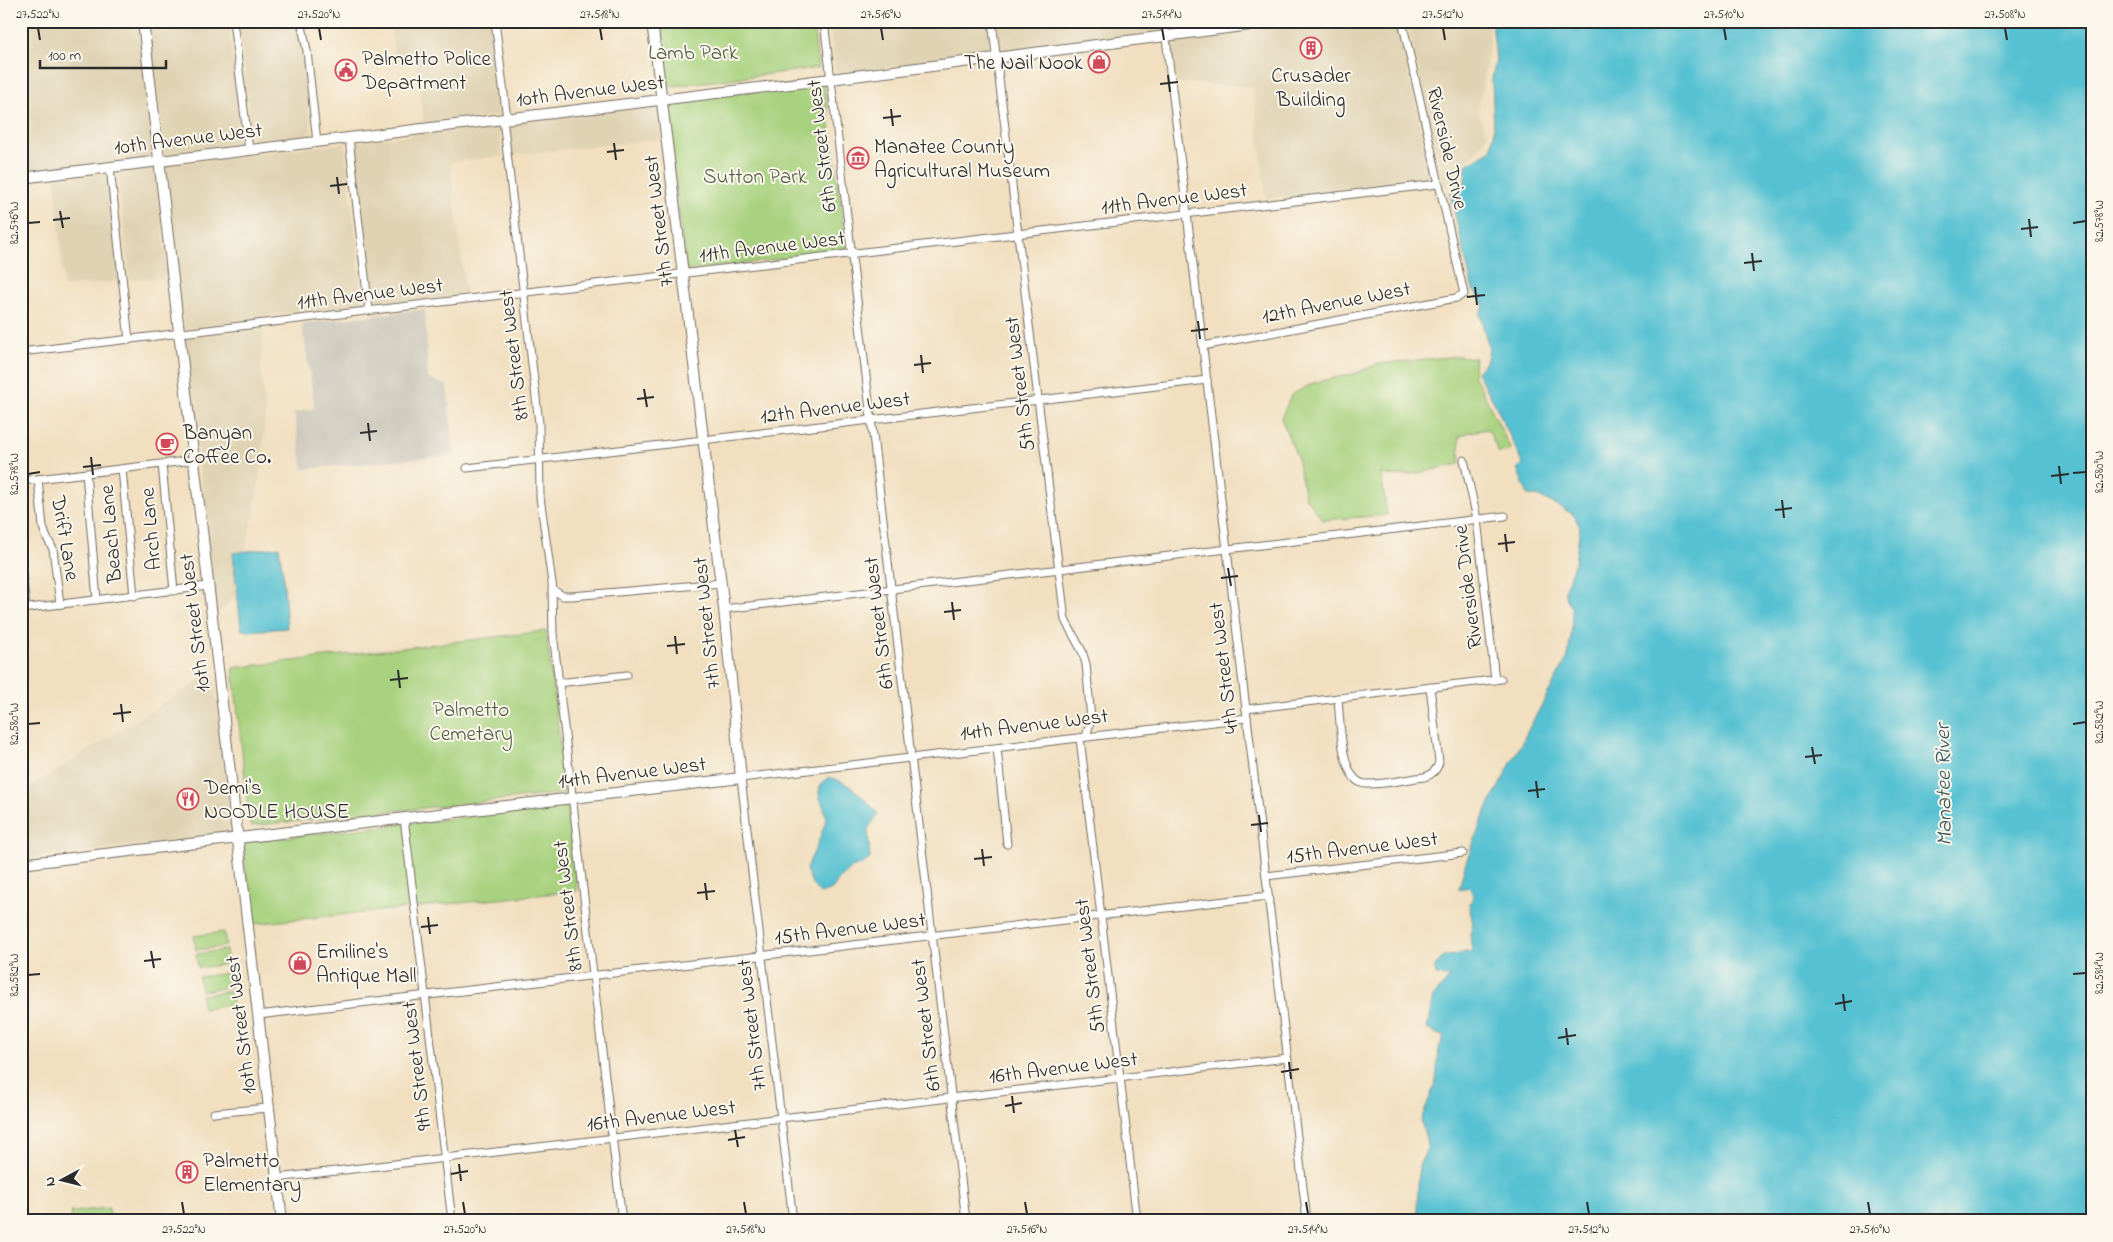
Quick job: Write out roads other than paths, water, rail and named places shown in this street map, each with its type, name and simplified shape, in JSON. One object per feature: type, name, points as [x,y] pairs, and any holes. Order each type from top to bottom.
[{"type":"street","name":"10th Street West","points":[[143,21],[282,1221]]},
{"type":"street","points":[[233,21],[249,150]]},
{"type":"street","points":[[301,21],[308,51],[317,142]]},
{"type":"street","name":"8th Street West","points":[[495,21],[522,293],[539,422],[540,497],[552,588],[553,633],[558,683],[622,1221]]},
{"type":"street","name":"7th Street West","points":[[652,21],[721,583],[741,778],[794,1221]]},
{"type":"street","name":"6th Street West","points":[[824,21],[966,1221]]},
{"type":"street","name":"5th Street West","points":[[992,21],[1065,620],[1082,651],[1086,664],[1091,719],[1083,737],[1101,916],[1137,1221]]},
{"type":"street","name":"4th Street West","points":[[1164,21],[1266,876],[1304,1220]]},
{"type":"street","name":"10th Avenue West","points":[[21,178],[831,79],[1282,21]]},
{"type":"street","name":"Riverside Drive","points":[[1402,21],[1462,282]]},
{"type":"street","points":[[349,138],[369,311]]},
{"type":"street","points":[[110,167],[129,340]]},
{"type":"street","name":"11th Avenue West","points":[[21,352],[1438,184]]},
{"type":"street","name":"12th Avenue West","points":[[1203,346],[1456,298],[1464,294],[1462,282]]},
{"type":"street","name":"12th Avenue West","points":[[467,468],[1207,380]]},
{"type":"street","points":[[21,481],[194,460]]},
{"type":"street","name":"Riverside Drive","points":[[1430,687],[1498,679],[1477,519],[1464,460]]},
{"type":"street","name":"Arch Lane","points":[[162,464],[174,591]]},
{"type":"street","name":"Beach Lane","points":[[122,469],[134,596]]},
{"type":"street","points":[[86,473],[97,600]]},
{"type":"street","name":"Drift Lane","points":[[38,479],[43,527],[53,549],[60,604]]},
{"type":"street","points":[[724,609],[1505,516]]},
{"type":"street","points":[[21,562],[24,609],[208,586]]},
{"type":"street","points":[[552,588],[563,596],[572,596],[721,583]]},
{"type":"street","points":[[558,683],[627,675]]},
{"type":"street","points":[[1246,709],[1338,698],[1430,687],[1439,762],[1436,768],[1431,774],[1424,777],[1366,784],[1354,779],[1347,768],[1338,698]]},
{"type":"street","name":"14th Avenue West","points":[[21,864],[1247,718]]},
{"type":"street","points":[[997,748],[1007,844]]},
{"type":"street","name":"9th Street West","points":[[404,818],[452,1221]]},
{"type":"street","name":"15th Avenue West","points":[[1266,876],[1463,852]]},
{"type":"street","name":"15th Avenue West","points":[[258,1016],[1268,896]]},
{"type":"street","name":"16th Avenue West","points":[[277,1178],[1287,1058]]},
{"type":"street","points":[[214,1113],[268,1108]]},
{"type":"street","points":[[21,1177],[26,1221]]},
{"type":"water","name":"Manatee River","points":[[1492,21],[2092,21],[2092,1221],[1422,1221],[1417,1209],[1419,1166],[1428,1147],[1421,1120],[1436,1081],[1439,1048],[1444,1037],[1427,1029],[1433,997],[1450,977],[1436,975],[1435,967],[1443,957],[1472,951],[1470,934],[1473,925],[1469,903],[1472,900],[1473,891],[1469,887],[1459,889],[1465,865],[1485,813],[1568,657],[1572,627],[1572,608],[1565,596],[1565,589],[1575,562],[1580,527],[1573,514],[1541,497],[1528,495],[1517,469],[1523,464],[1495,404],[1477,372],[1486,362],[1489,350],[1480,314],[1484,307],[1482,301],[1473,290],[1450,193],[1465,183],[1466,165],[1491,150],[1494,134],[1492,79],[1496,59]]},
{"type":"water","points":[[279,547],[287,628],[248,631],[241,629],[233,553]]},
{"type":"water","points":[[829,777],[837,779],[850,787],[878,814],[868,829],[870,859],[861,865],[851,868],[840,878],[833,889],[821,894],[813,886],[806,869],[818,843],[826,818],[819,792],[823,783]]},
{"type":"place","name":"Crusader Building","points":[[1311,48]]},
{"type":"place","name":"The Nail Nook","points":[[1099,62]]},
{"type":"place","name":"Palmetto Police Department","points":[[346,70]]},
{"type":"place","name":"Manatee County Agricultural Museum","points":[[858,158]]},
{"type":"place","name":"Banyan Coffee Co.","points":[[167,444]]},
{"type":"place","name":"Demi's NOODLE HOUSE","points":[[188,799]]},
{"type":"place","name":"Emiline's Antique Mall","points":[[300,963]]},
{"type":"place","name":"Palmetto Elementary","points":[[187,1172]]},
{"type":"park label","name":"Lamb Park","points":[[693,52]]},
{"type":"park label","name":"Sutton Park","points":[[755,176]]},
{"type":"park label","name":"Palmetto Cemetary","points":[[471,721]]}]
